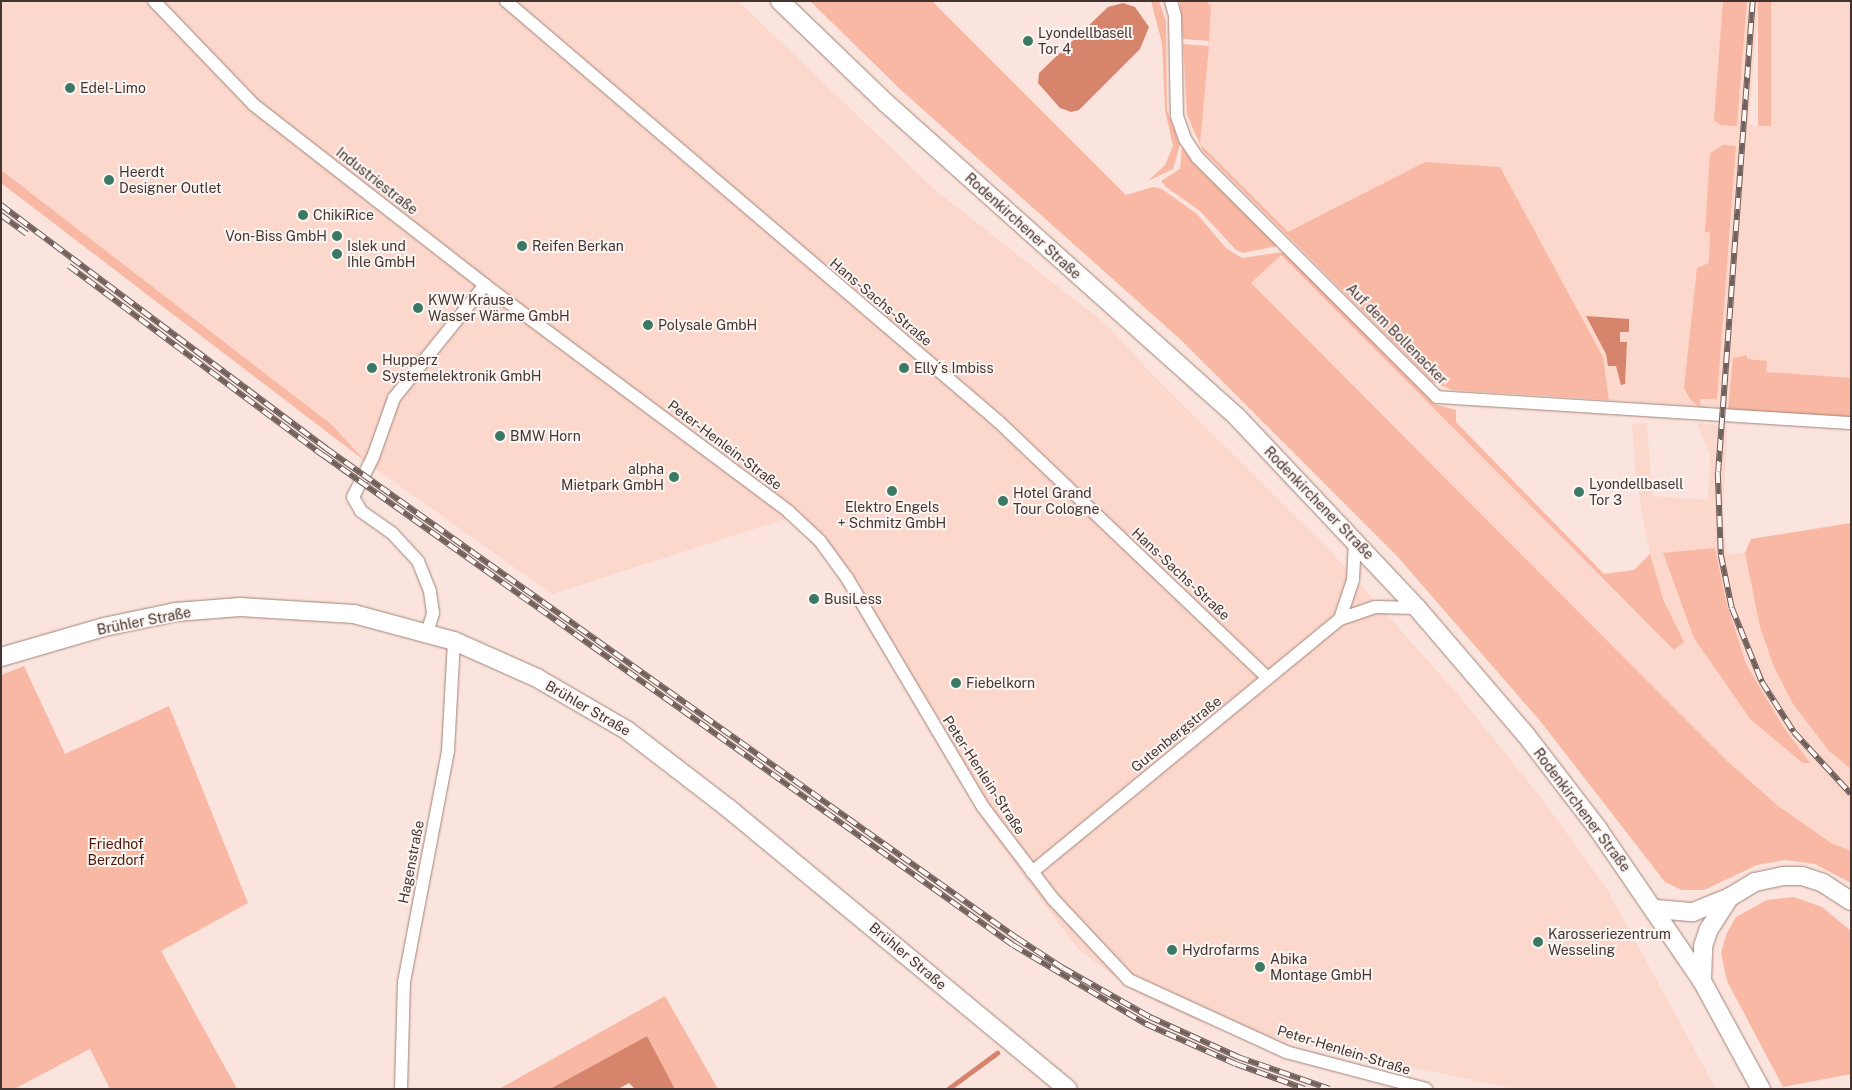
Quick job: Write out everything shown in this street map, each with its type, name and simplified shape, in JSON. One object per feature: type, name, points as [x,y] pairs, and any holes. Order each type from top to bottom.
[{"type":"main road","name":"Rodenkirchener Straße","points":[[780,1],[893,110],[1238,418],[1355,540],[1526,735],[1656,909],[1702,981],[1762,1089]]},
{"type":"main road","name":"Brühler Straße","points":[[1,657],[131,622],[176,612],[240,608],[354,614],[454,641],[537,678],[628,730],[744,821],[1068,1089]]},
{"type":"main road","points":[[1656,909],[1692,912],[1730,897],[1754,882],[1783,876],[1802,876],[1823,883],[1851,901]]},
{"type":"main road","points":[[1702,981],[1703,946],[1709,929],[1730,897]]},
{"type":"street","name":"Industriestraße","points":[[154,1],[234,87],[485,285],[596,368]]},
{"type":"street","name":"Hans-Sachs-Straße","points":[[506,1],[999,422],[1268,678]]},
{"type":"street","name":"Auf dem Bollenacker","points":[[1171,1],[1175,16],[1177,116],[1185,139],[1198,158],[1437,397],[1851,423]]},
{"type":"street","points":[[427,633],[433,613],[430,591],[418,561],[392,533],[361,512],[352,497],[373,457],[394,398],[485,285]]},
{"type":"street","name":"Peter-Henlein-Straße","points":[[596,368],[789,512],[820,542],[847,578],[983,807],[1032,872],[1081,931],[1129,980],[1286,1052],[1426,1089]]},
{"type":"street","points":[[1340,619],[1353,580],[1355,540]]},
{"type":"street","points":[[1340,619],[1375,607],[1416,608]]},
{"type":"street","name":"Gutenbergstraße","points":[[1032,872],[1340,619]]},
{"type":"street","name":"Hagenstraße","points":[[401,1089],[404,982],[448,750],[454,641]]},
{"type":"shaded area","points":[[1,1],[738,1],[935,190],[1108,326],[1147,369],[1334,555],[1459,696],[1542,799],[1608,891],[1716,1089],[1515,1089],[1200,1022],[1134,991],[1078,949],[983,821],[829,562],[788,518],[552,594],[365,461],[332,425],[1,170]]},
{"type":"shaded area","points":[[1206,1],[1723,1],[1715,120],[1737,126],[1747,1],[1758,1],[1749,125],[1762,126],[1771,1],[1851,1],[1851,415],[1609,400],[1603,357],[1500,167],[1424,162],[1288,233],[1200,144],[1211,7]],"holes":[[[1736,146],[1717,399],[1697,269],[1709,263],[1710,231],[1705,233]]]},
{"type":"shaded area","points":[[1123,3],[1135,7],[1149,27],[1140,49],[1079,110],[1071,112],[1060,108],[1038,83],[1039,73],[1108,7]]},
{"type":"shaded area","points":[[1280,255],[1674,650],[1684,642],[1663,599],[1650,554],[1636,478],[1632,424],[1647,423],[1652,496],[1708,500],[1710,455],[1697,423],[1727,426],[1723,513],[1727,554],[1745,553],[1760,627],[1793,704],[1829,751],[1851,769],[1851,851],[1831,843],[1777,805],[1725,759],[1251,283]]},
{"type":"shaded area","points":[[1586,316],[1629,319],[1629,332],[1620,332],[1620,342],[1627,342],[1625,384],[1621,385],[1616,366],[1608,366],[1606,354]]},
{"type":"shaded area","points":[[647,1036],[675,1089],[635,1089],[629,1083],[618,1089],[550,1089]]},
{"type":"green space","points":[[810,1],[932,1],[1126,195],[1153,187],[1162,189],[1197,214],[1226,248],[1242,258],[1283,252],[1434,404],[1456,410],[1456,422],[1604,574],[1634,570],[1650,554],[1663,599],[1684,642],[1674,650],[1281,255],[1251,283],[1725,759],[1777,805],[1831,843],[1851,851],[1851,883],[1815,864],[1785,860],[1757,865],[1704,890],[1682,890],[1665,882],[1541,722],[1397,556],[1180,339],[901,90]]},
{"type":"green space","points":[[1151,1],[1159,1],[1166,21],[1167,110],[1180,145],[1173,169],[1148,181],[1165,165],[1173,146],[1165,110],[1162,43]]},
{"type":"green space","points":[[1180,1],[1206,1],[1211,6],[1209,41],[1183,39]]},
{"type":"green space","points":[[1723,1],[1747,1],[1737,126],[1720,125],[1714,120]]},
{"type":"green space","points":[[1758,1],[1771,1],[1771,126],[1758,126]]},
{"type":"green space","points":[[1183,44],[1209,46],[1200,144],[1288,232],[1425,162],[1500,167],[1603,357],[1609,400],[1452,390],[1433,382],[1203,151],[1187,115]]},
{"type":"green space","points":[[1723,145],[1736,146],[1717,399],[1700,399],[1700,406],[1717,409],[1699,407],[1690,399],[1684,388],[1697,268],[1709,263],[1710,231],[1705,233],[1710,153]]},
{"type":"green space","points":[[1182,147],[1193,163],[1277,246],[1243,253],[1236,250],[1200,211],[1166,187],[1161,181],[1180,169]]},
{"type":"green space","points":[[1,170],[332,425],[365,461],[1,183]]},
{"type":"green space","points":[[1747,355],[1747,359],[1767,361],[1766,372],[1851,378],[1851,418],[1728,410],[1733,358]]},
{"type":"green space","points":[[1851,523],[1851,769],[1829,751],[1793,704],[1774,667],[1760,627],[1745,553],[1751,539]]},
{"type":"green space","points":[[1715,548],[1726,601],[1746,664],[1784,728],[1810,763],[1803,763],[1751,720],[1694,638],[1663,553]]},
{"type":"green space","name":"Friedhof Berzdorf","points":[[24,666],[65,754],[169,706],[248,903],[161,951],[237,1089],[110,1089],[90,1049],[14,1089],[1,1089],[1,675]]},
{"type":"green space","points":[[1794,897],[1822,907],[1851,931],[1851,1074],[1783,1087],[1727,981],[1721,953],[1726,935],[1736,917],[1767,900]]},
{"type":"green space","points":[[665,996],[718,1089],[675,1089],[647,1036],[550,1089],[499,1089]]},
{"type":"waterway","points":[[948,1089],[997,1053]]},
{"type":"railway","points":[[1753,1],[1718,472],[1721,555],[1732,608],[1762,682],[1794,732],[1851,794]]},
{"type":"railway","points":[[1,205],[327,449],[1017,938],[1063,968],[1150,1017],[1238,1057],[1330,1089]]},
{"type":"railway","points":[[1,215],[27,234]]},
{"type":"railway","points":[[69,266],[323,455],[1013,945],[1146,1024],[1236,1064],[1305,1089]]},
{"type":"place","name":"Lyondellbasell Tor 4","points":[[1028,41]]},
{"type":"place","name":"Edel-Limo","points":[[70,88]]},
{"type":"place","name":"Heerdt Designer Outlet","points":[[109,180]]},
{"type":"place","name":"ChikiRice","points":[[303,215]]},
{"type":"place","name":"Von-Biss GmbH","points":[[337,236]]},
{"type":"place","name":"Reifen Berkan","points":[[522,246]]},
{"type":"place","name":"Islek und Ihle GmbH","points":[[337,254]]},
{"type":"place","name":"KWW Krause Wasser Wärme GmbH","points":[[418,308]]},
{"type":"place","name":"Polysale GmbH","points":[[648,325]]},
{"type":"place","name":"Hupperz Systemelektronik GmbH","points":[[372,368]]},
{"type":"place","name":"Elly´s Imbiss","points":[[904,368]]},
{"type":"place","name":"BMW Horn","points":[[500,436]]},
{"type":"place","name":"alpha Mietpark GmbH","points":[[674,477]]},
{"type":"place","name":"Elektro Engels + Schmitz GmbH","points":[[892,491]]},
{"type":"place","name":"Lyondellbasell Tor 3","points":[[1579,492]]},
{"type":"place","name":"Hotel Grand Tour Cologne","points":[[1003,501]]},
{"type":"place","name":"BusiLess","points":[[814,599]]},
{"type":"place","name":"Fiebelkorn","points":[[956,683]]},
{"type":"place","name":"Karosseriezentrum Wesseling","points":[[1538,942]]},
{"type":"place","name":"Hydrofarms","points":[[1172,950]]},
{"type":"place","name":"Abika Montage GmbH","points":[[1260,967]]}]
